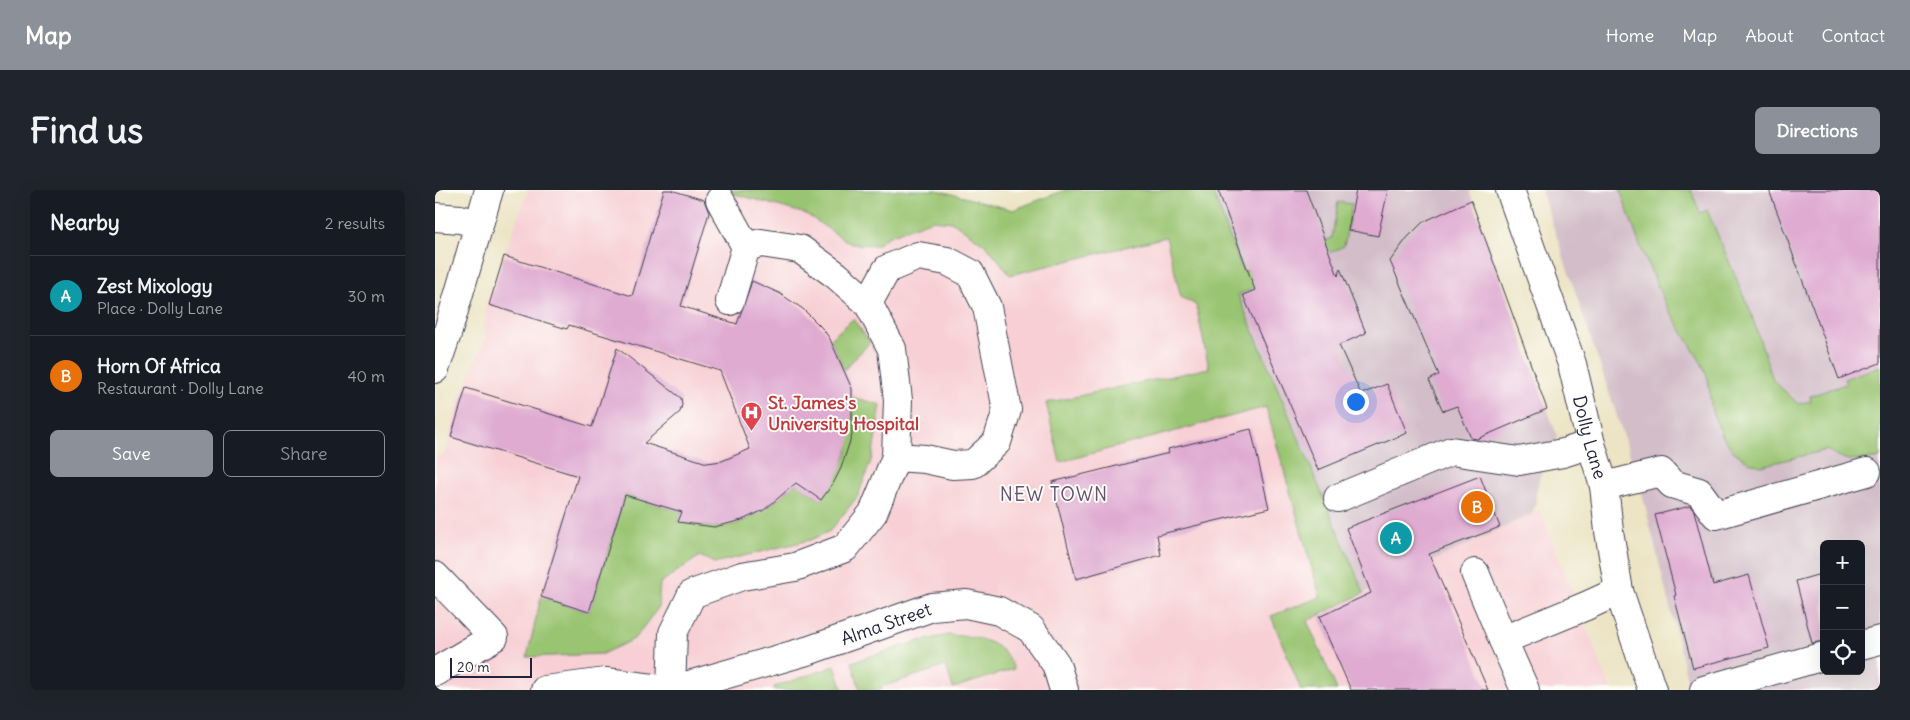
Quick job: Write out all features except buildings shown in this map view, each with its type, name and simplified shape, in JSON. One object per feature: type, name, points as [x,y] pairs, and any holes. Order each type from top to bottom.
[{"type":"street","points":[[435,369],[489,190]]},
{"type":"street","name":"Dolly Lane","points":[[1509,190],[1572,364],[1591,444],[1604,486],[1619,591],[1652,690]]},
{"type":"street","points":[[720,200],[746,247],[730,301]]},
{"type":"street","points":[[435,217],[479,224]]},
{"type":"street","points":[[670,690],[673,633],[692,594],[743,576],[795,568],[845,548],[873,513],[896,457],[898,400],[892,349],[868,303],[836,274],[800,249],[761,243],[746,247]]},
{"type":"street","points":[[868,303],[887,269],[918,256],[947,261],[969,273],[987,307],[1007,410],[997,442],[973,464],[953,465],[925,459],[896,457]]},
{"type":"street","points":[[1338,498],[1451,450],[1519,461],[1563,453],[1591,444]]},
{"type":"street","points":[[1604,486],[1661,472],[1672,484],[1699,492],[1716,516],[1867,472]]},
{"type":"street","points":[[1475,573],[1525,690]]},
{"type":"street","points":[[435,576],[494,637],[435,672]]},
{"type":"street","points":[[1503,640],[1619,591]]},
{"type":"street","name":"Alma Street","points":[[545,690],[606,682],[670,690],[810,650],[932,607],[966,604],[999,611],[1031,629],[1056,664],[1064,690]]},
{"type":"street","points":[[1865,645],[1880,640]]},
{"type":"street","points":[[1704,690],[1820,657]]},
{"type":"shaded area","name":"St. James's University Hospital","points":[[528,190],[721,190],[806,214],[851,244],[877,245],[887,237],[932,220],[953,221],[988,247],[1010,275],[1166,237],[1181,297],[1196,305],[1209,368],[1046,403],[1060,462],[1266,407],[1320,597],[1271,617],[1301,690],[435,690],[435,457],[445,454],[459,401],[485,338],[486,304]]},
{"type":"shaded area","points":[[1212,190],[1469,190],[1557,436],[1555,451],[1540,476],[1532,514],[1364,593],[1238,295],[1344,246],[1338,203],[1332,238],[1243,272]]},
{"type":"shaded area","points":[[1541,190],[1880,190],[1880,690],[1689,690],[1640,485]]},
{"type":"shaded area","points":[[1540,510],[1611,690],[1337,690],[1307,620]]},
{"type":"green space","points":[[721,190],[937,190],[1013,210],[1065,190],[1212,190],[1243,272],[1332,238],[1338,202],[1352,204],[1344,246],[1238,295],[1364,593],[1307,621],[1337,690],[1301,690],[1271,616],[1320,597],[1266,407],[1060,462],[1046,403],[1209,368],[1196,305],[1181,297],[1166,237],[1010,275],[988,247],[953,222],[932,220],[887,237],[877,245],[851,244],[806,214]]},
{"type":"green space","points":[[1620,190],[1691,190],[1700,213],[1707,210],[1751,313],[1773,380],[1798,404],[1811,401],[1810,396],[1846,384],[1844,379],[1880,366],[1880,458],[1847,460],[1826,450],[1761,466],[1749,462],[1734,452],[1723,437],[1712,411],[1708,379],[1702,364],[1665,303],[1642,251]]},
{"type":"green space","points":[[853,319],[870,342],[844,370],[830,339]]},
{"type":"green space","points":[[852,397],[881,405],[872,458],[858,496],[830,531],[810,540],[714,563],[700,556],[660,583],[658,608],[634,639],[602,654],[527,657],[541,597],[589,612],[625,495],[682,512],[678,522],[712,527],[736,524],[747,519],[778,499],[796,483],[821,500],[837,475],[847,452],[851,427]]},
{"type":"green space","points":[[948,635],[979,639],[996,646],[1003,651],[1014,669],[953,688],[946,666],[881,687],[882,690],[860,690],[852,662],[916,642]]},
{"type":"green space","points":[[835,666],[843,690],[775,690],[774,687]]},
{"type":"place","name":"St. James's University Hospital","points":[[752,431]]},
{"type":"place","name":"Horn Of Africa","points":[[1477,507]]},
{"type":"place","name":"Zest Mixology","points":[[1396,538]]},
{"type":"district","name":"NEW TOWN","points":[[1054,494]]}]
